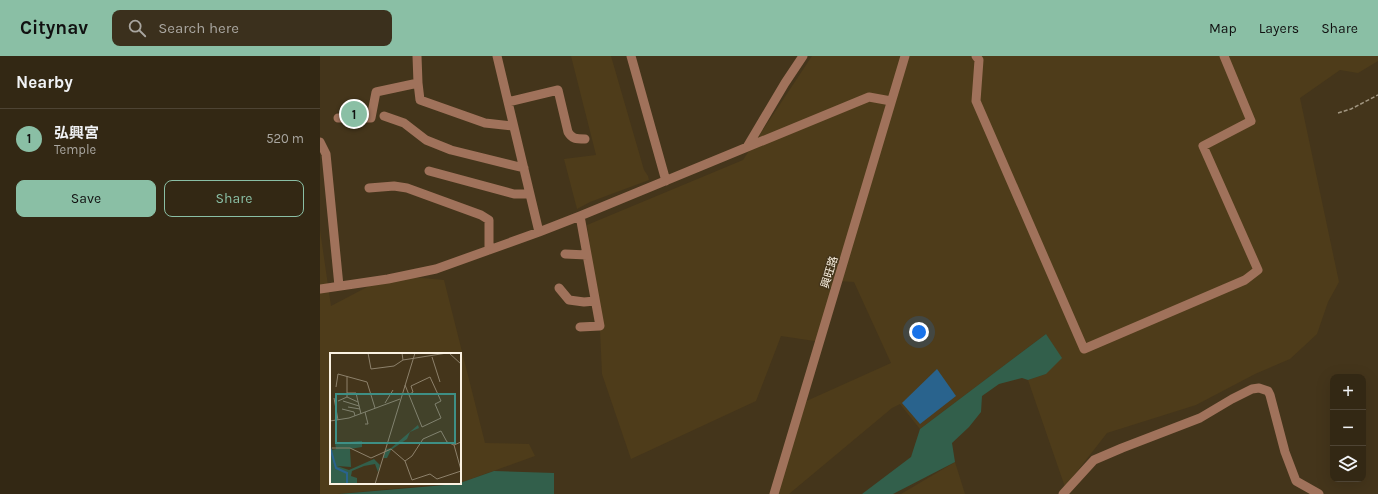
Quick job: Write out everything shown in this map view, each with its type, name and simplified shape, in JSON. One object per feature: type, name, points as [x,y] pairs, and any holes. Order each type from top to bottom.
[{"type":"street","points":[[417,56],[420,100],[485,123],[513,126]]},
{"type":"street","points":[[497,56],[539,232]]},
{"type":"street","points":[[630,56],[666,181]]},
{"type":"street","points":[[748,147],[785,83],[803,56]]},
{"type":"street","name":"興旺路","points":[[774,494],[906,56]]},
{"type":"street","points":[[980,58],[976,101],[1084,349],[1245,280],[1258,270],[1203,146],[1251,121],[1224,56]]},
{"type":"street","points":[[338,118],[371,118],[376,92],[418,83]]},
{"type":"street","points":[[508,102],[558,90],[568,132],[571,137],[576,139],[585,139]]},
{"type":"street","points":[[320,289],[388,279],[436,269],[580,216],[869,97],[892,101]]},
{"type":"street","points":[[384,116],[404,123],[426,140],[451,150],[524,168]]},
{"type":"street","points":[[320,142],[326,154],[339,286]]},
{"type":"street","points":[[429,171],[514,194],[530,194]]},
{"type":"street","points":[[369,188],[394,186],[407,188],[481,215],[489,220],[489,250]]},
{"type":"street","points":[[580,216],[600,326],[580,327]]},
{"type":"street","points":[[565,254],[587,256]]},
{"type":"street","points":[[559,288],[569,300],[584,302],[596,301]]},
{"type":"street","points":[[1062,494],[1094,460],[1200,418],[1245,392],[1259,388],[1268,391],[1270,395],[1285,452],[1296,481],[1319,494]]},
{"type":"path","points":[[1338,113],[1352,109],[1378,95]]},
{"type":"shaded area","points":[[571,56],[611,56],[644,170],[649,180],[590,202],[577,209],[564,159],[596,155]]},
{"type":"shaded area","points":[[812,56],[1378,56],[1378,61],[1358,73],[1340,70],[1300,98],[1339,282],[1328,302],[1317,334],[1290,359],[1255,374],[1196,405],[1107,433],[1065,487],[1028,380],[1046,374],[1046,334],[920,429],[900,404],[892,408],[789,494],[776,494],[802,403],[891,363],[854,282],[838,281],[821,342],[781,336],[756,401],[631,459],[602,374],[600,330],[602,327],[587,225],[743,160]]},
{"type":"shaded area","points":[[320,230],[331,306],[390,275],[444,280],[485,443],[529,444],[535,456],[461,483],[461,353],[330,353],[330,484],[446,484],[337,494],[320,494]]},
{"type":"shaded area","points":[[955,462],[965,494],[901,494]]},
{"type":"green space","points":[[1046,334],[1062,358],[1046,374],[1028,380],[1022,378],[999,384],[982,396],[981,412],[969,427],[952,443],[955,462],[893,494],[862,494],[911,457],[920,429]]},
{"type":"green space","points":[[494,471],[554,473],[554,494],[339,494],[461,484],[461,483]]},
{"type":"water","points":[[937,369],[956,396],[920,424],[902,403]]},
{"type":"place","name":"弘興宮","points":[[354,114]]}]
